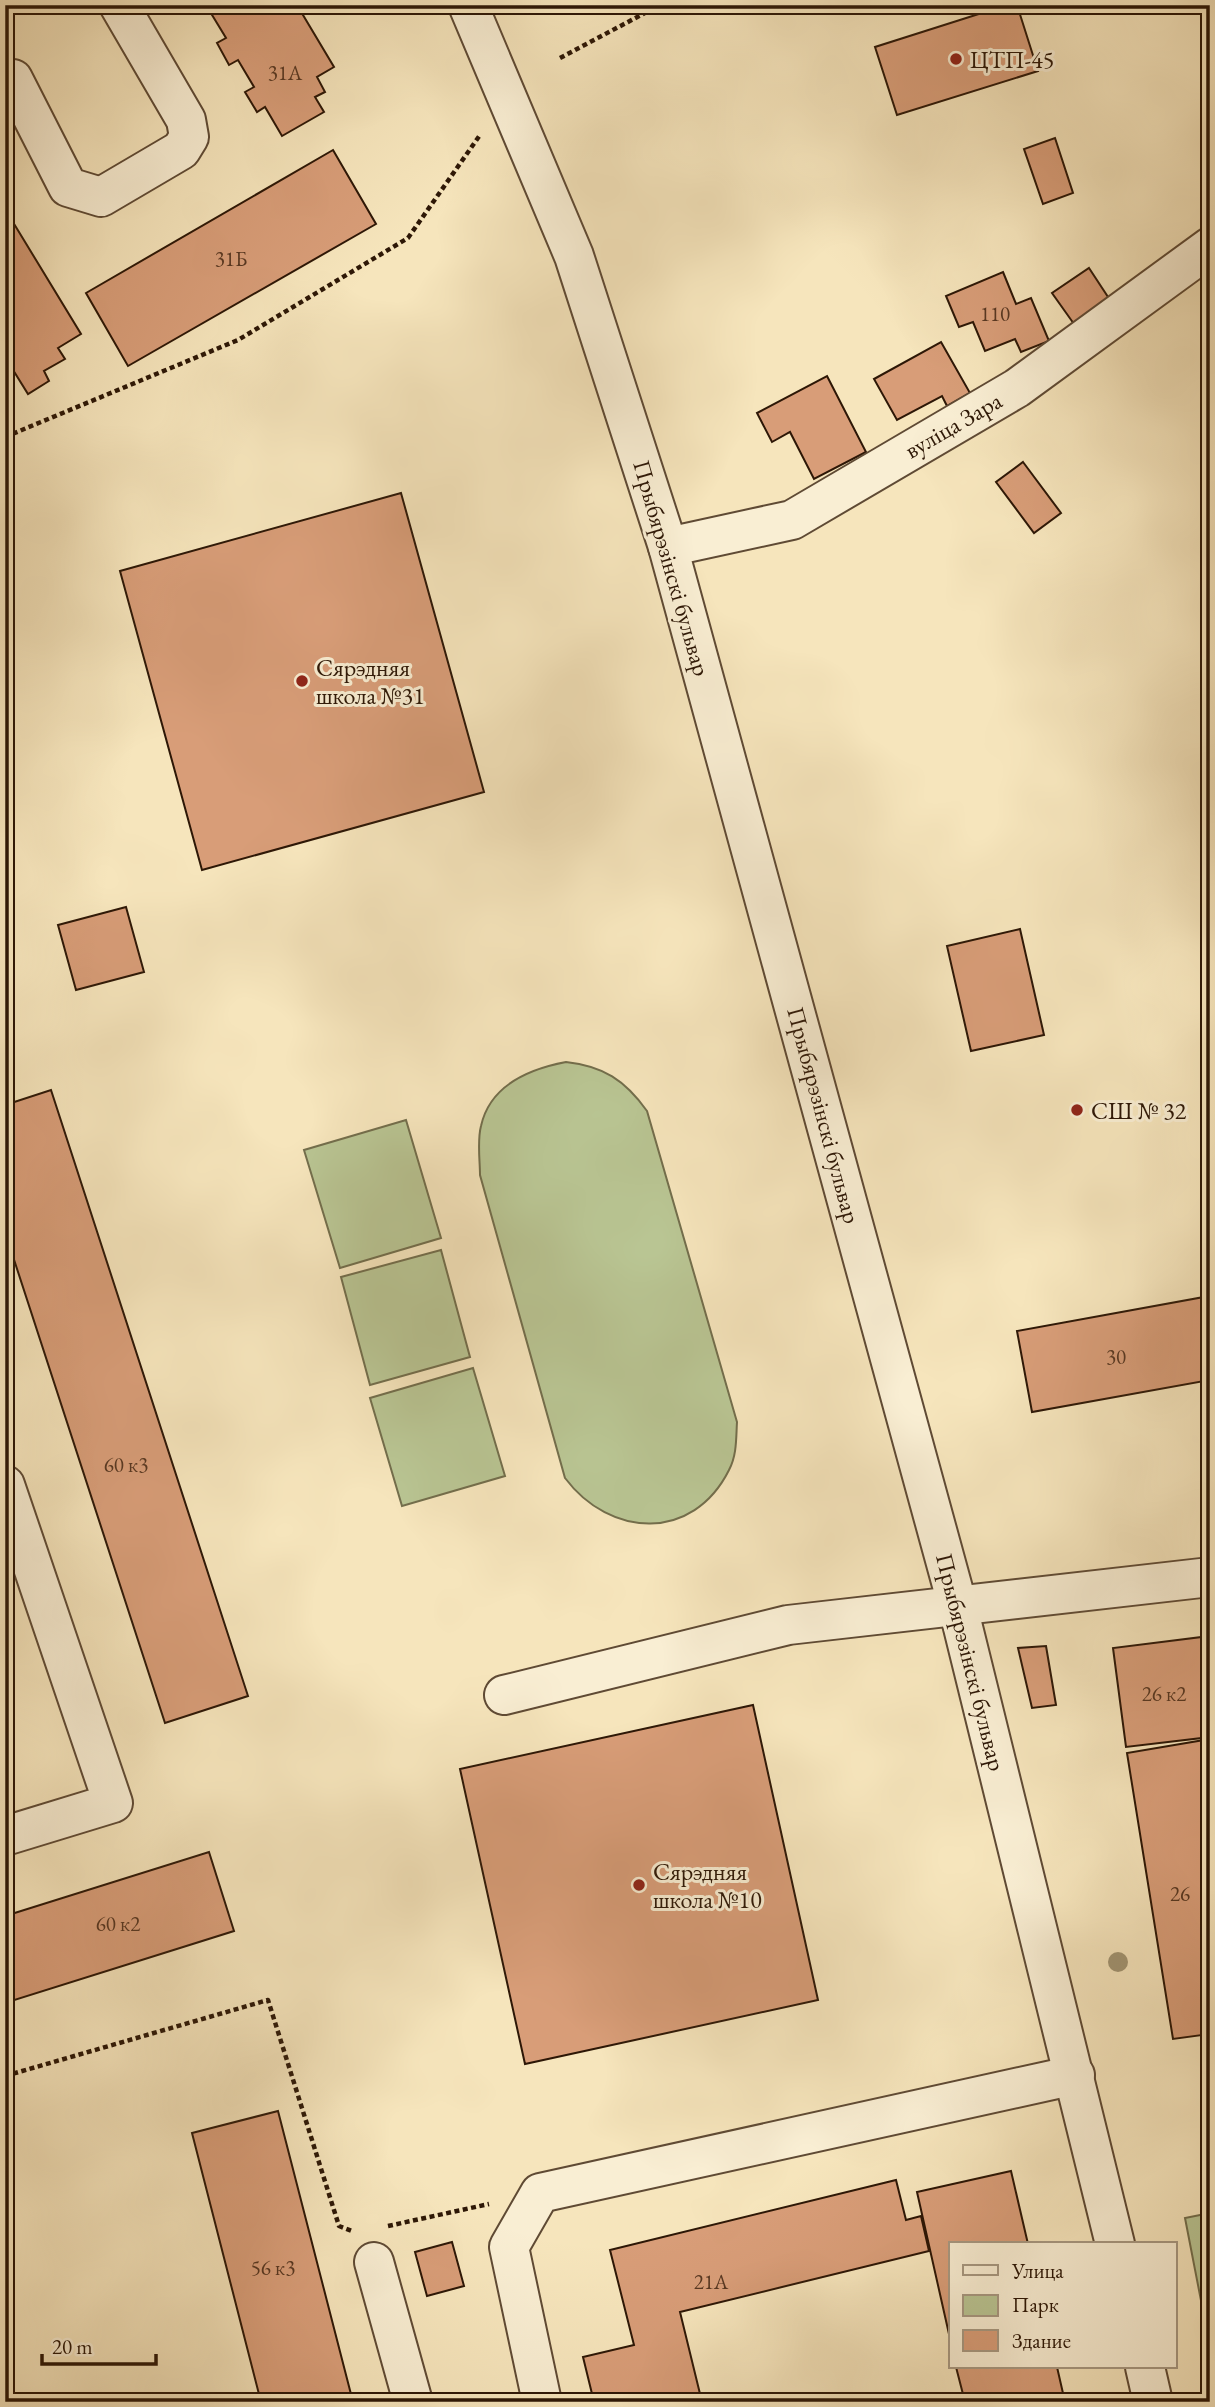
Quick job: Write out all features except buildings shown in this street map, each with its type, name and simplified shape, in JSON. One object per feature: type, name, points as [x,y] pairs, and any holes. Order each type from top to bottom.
[{"type":"street","points":[[13,79],[68,187],[76,191],[101,197],[181,150],[189,137],[186,120],[119,5]]},
{"type":"street","name":"Прыбярэзінскі бульвар","points":[[468,5],[574,256],[668,547],[958,1606],[1115,2242]]},
{"type":"street","name":"вуліца Зара","points":[[668,547],[792,520],[1017,388],[1210,247]]},
{"type":"street","points":[[5,1485],[113,1803],[5,1836]]},
{"type":"street","points":[[504,1695],[788,1625],[1210,1577]]},
{"type":"street","points":[[542,2402],[509,2247],[540,2193],[1075,2075]]},
{"type":"street","points":[[371,2240],[413,2402]]},
{"type":"street","points":[[1145,2368],[1153,2402]]},
{"type":"path","points":[[560,58],[660,5]]},
{"type":"path","points":[[5,437],[238,340],[408,237],[480,135]]},
{"type":"path","points":[[5,2076],[268,2000],[339,2226],[371,2240],[540,2193]]},
{"type":"green space","points":[[566,1062],[591,1067],[612,1076],[639,1100],[647,1111],[737,1422],[735,1452],[729,1470],[713,1493],[695,1510],[673,1520],[650,1524],[627,1521],[605,1512],[583,1498],[565,1478],[480,1175],[480,1132],[493,1100],[513,1081],[538,1069]]},
{"type":"green space","points":[[406,1120],[441,1238],[340,1268],[304,1150]]},
{"type":"green space","points":[[441,1250],[470,1357],[370,1385],[341,1277]]},
{"type":"green space","points":[[473,1368],[505,1476],[402,1506],[370,1398]]},
{"type":"green space","points":[[1210,2213],[1210,2347],[1185,2218]]},
{"type":"place","name":"ЦТП-45","points":[[956,59]]},
{"type":"place","name":"Сярэдняя школа №31","points":[[302,681]]},
{"type":"place","name":"СШ № 32","points":[[1077,1110]]},
{"type":"place","name":"Сярэдняя школа №10","points":[[639,1885]]}]
